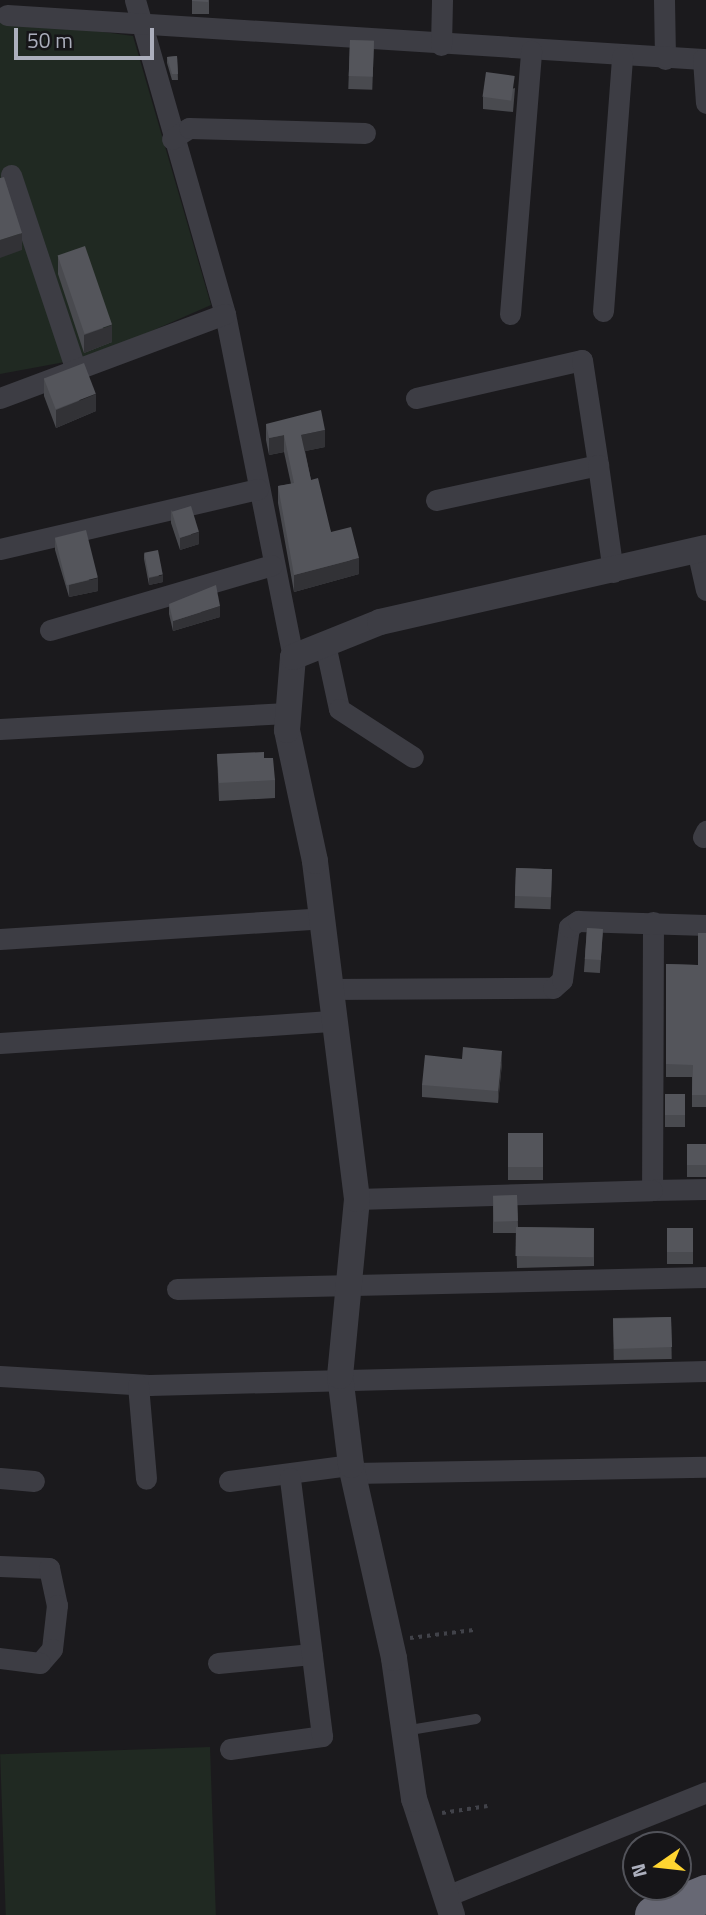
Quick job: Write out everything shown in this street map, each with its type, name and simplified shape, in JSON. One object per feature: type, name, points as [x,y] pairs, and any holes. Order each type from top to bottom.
[{"type":"highway","points":[[654,1915],[706,1894]]},
{"type":"street","points":[[135,0],[138,24],[225,314],[292,657],[288,713],[322,918],[330,1021],[356,1199],[340,1376],[352,1469],[390,1640],[419,1816],[448,1906],[706,1792]]},
{"type":"street","points":[[441,44],[442,0]]},
{"type":"street","points":[[664,0],[665,59]]},
{"type":"street","points":[[7,15],[622,57],[704,59],[706,103]]},
{"type":"street","points":[[510,314],[531,51]]},
{"type":"street","points":[[603,311],[622,57]]},
{"type":"street","points":[[172,139],[189,128],[365,133]]},
{"type":"street","points":[[11,174],[76,370]]},
{"type":"street","points":[[0,398],[225,314]]},
{"type":"street","points":[[416,398],[582,360],[613,572]]},
{"type":"street","points":[[247,431],[273,425]]},
{"type":"street","points":[[436,500],[598,465]]},
{"type":"street","points":[[0,549],[258,489]]},
{"type":"street","points":[[292,657],[380,622],[613,572],[702,549],[706,590]]},
{"type":"street","points":[[50,630],[272,565]]},
{"type":"street","points":[[325,644],[339,709],[414,757]]},
{"type":"street","points":[[0,729],[288,713]]},
{"type":"street","points":[[0,939],[322,918]]},
{"type":"street","points":[[328,989],[553,988],[562,980],[573,923],[653,922],[706,925]]},
{"type":"street","points":[[652,1190],[653,922]]},
{"type":"street","points":[[0,1043],[330,1021]]},
{"type":"street","points":[[356,1199],[706,1189]]},
{"type":"street","points":[[177,1289],[348,1282],[706,1277]]},
{"type":"street","points":[[0,1376],[138,1385],[340,1376],[706,1371]]},
{"type":"street","points":[[138,1385],[146,1479]]},
{"type":"street","points":[[229,1481],[290,1478],[352,1469],[706,1467]]},
{"type":"street","points":[[0,1478],[34,1482]]},
{"type":"street","points":[[230,1749],[322,1736],[290,1478]]},
{"type":"street","points":[[0,1566],[49,1568],[57,1605],[52,1649],[40,1663],[0,1658]]},
{"type":"street","points":[[218,1663],[312,1654]]},
{"type":"lane","points":[[404,1731],[476,1719]]},
{"type":"path","points":[[390,1640],[474,1630]]},
{"type":"path","points":[[419,1816],[487,1806]]},
{"type":"shaded area","points":[[0,18],[133,36],[211,305],[92,357],[0,374]]},
{"type":"shaded area","points":[[210,1747],[216,1915],[6,1915],[0,1754]]},
{"type":"building","points":[[350,40],[374,41],[373,77],[349,76]]},
{"type":"building","points":[[177,56],[178,74],[172,74],[167,57]]},
{"type":"building","points":[[486,72],[515,76],[511,101],[483,97]]},
{"type":"building","points":[[4,177],[22,233],[0,240],[0,178]]},
{"type":"building","points":[[85,246],[112,324],[85,334],[58,255]]},
{"type":"building","points":[[84,363],[96,394],[56,409],[44,378]]},
{"type":"building","points":[[321,410],[325,430],[301,435],[311,480],[318,478],[331,532],[351,527],[359,558],[294,575],[278,486],[294,483],[284,435],[269,438],[266,424]]},
{"type":"building","points":[[191,506],[199,532],[180,538],[172,512]]},
{"type":"building","points":[[86,530],[98,578],[67,585],[55,538]]},
{"type":"building","points":[[158,550],[163,575],[149,577],[144,553]]},
{"type":"building","points":[[216,585],[220,606],[173,621],[169,604]]},
{"type":"building","points":[[264,752],[264,758],[273,758],[275,780],[219,783],[217,754]]},
{"type":"building","points":[[516,868],[552,869],[551,897],[515,896]]},
{"type":"building","points":[[587,928],[603,929],[601,960],[585,959]]},
{"type":"building","points":[[698,933],[706,933],[706,1095],[692,1095],[693,1065],[666,1064],[666,964],[698,965]]},
{"type":"building","points":[[463,1047],[502,1051],[498,1091],[422,1085],[425,1055],[462,1059]]},
{"type":"building","points":[[665,1094],[685,1094],[685,1115],[665,1115]]},
{"type":"building","points":[[508,1133],[543,1133],[543,1167],[508,1167]]},
{"type":"building","points":[[687,1144],[706,1144],[706,1165],[687,1165]]},
{"type":"building","points":[[517,1195],[518,1221],[494,1222],[493,1196]]},
{"type":"building","points":[[516,1227],[594,1228],[593,1257],[515,1256]]},
{"type":"building","points":[[667,1228],[693,1228],[693,1252],[667,1252]]},
{"type":"building","points":[[671,1317],[672,1347],[614,1349],[613,1319]]}]
